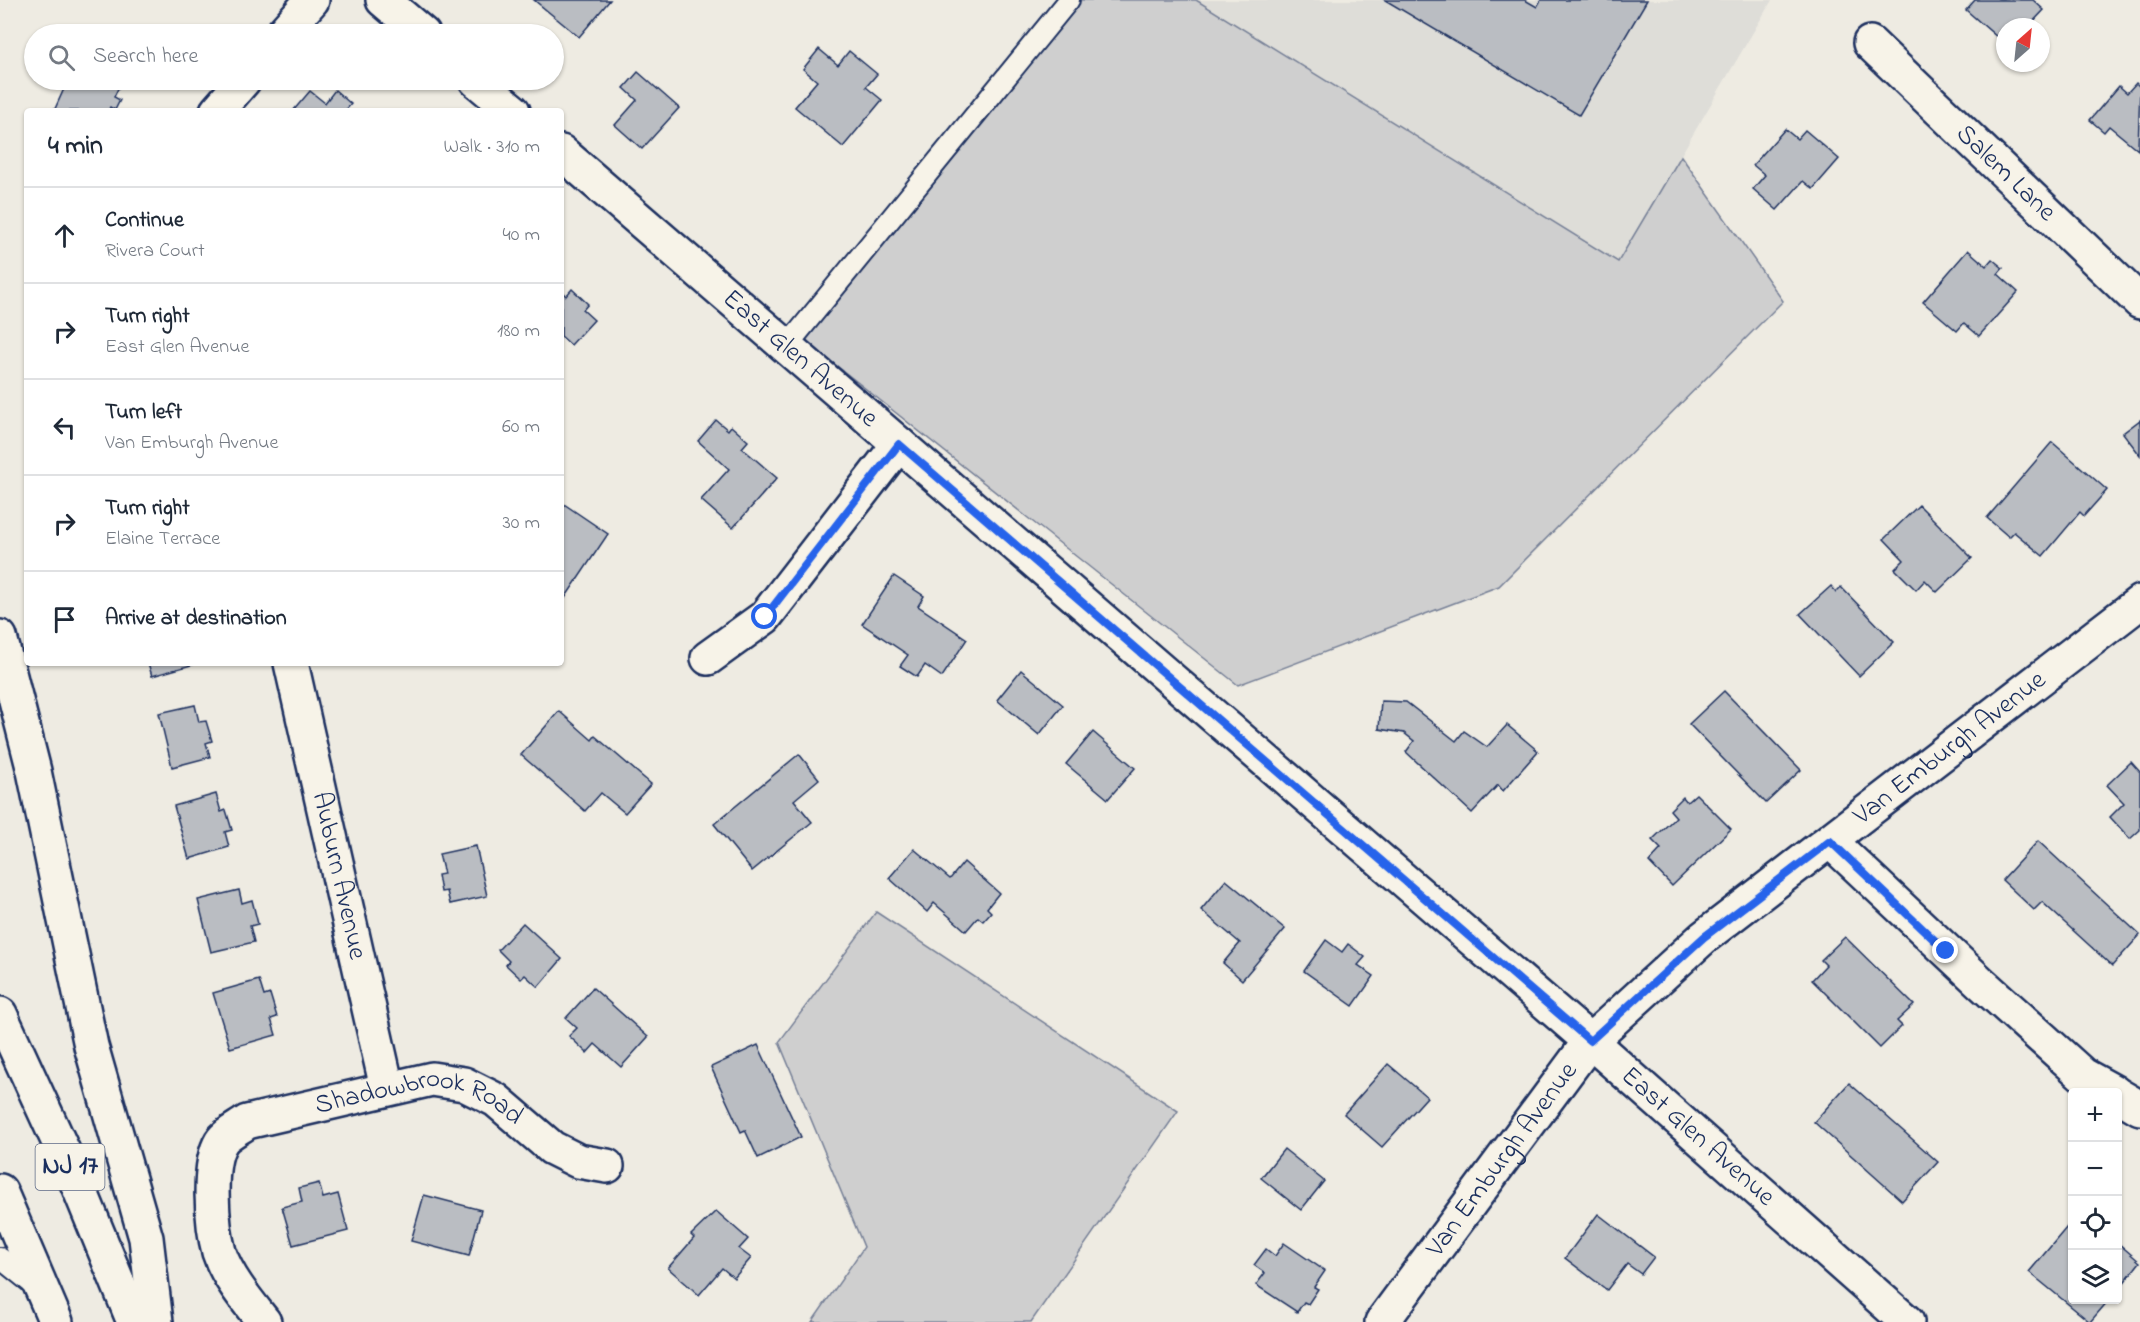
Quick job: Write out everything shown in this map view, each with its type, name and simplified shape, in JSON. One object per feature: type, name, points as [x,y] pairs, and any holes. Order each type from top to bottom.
[{"type":"main road","points":[[291,24],[312,0]]},
{"type":"main road","points":[[389,2],[412,24]]},
{"type":"main road","name":"Salem Lane","points":[[1870,43],[2140,302]]},
{"type":"main road","points":[[220,108],[235,90]]},
{"type":"main road","points":[[488,90],[509,108]]},
{"type":"main road","name":"East Glen Avenue","points":[[564,155],[1590,1041],[1907,1322]]},
{"type":"main road","points":[[708,658],[765,617],[899,444]]},
{"type":"main road","name":"Van Emburgh Avenue","points":[[1382,1322],[1590,1041],[1704,937],[2140,602]]},
{"type":"main road","points":[[0,637],[34,771],[91,1046],[146,1238],[156,1322]]},
{"type":"main road","name":"Auburn Avenue","points":[[292,666],[387,1088]]},
{"type":"main road","points":[[1830,841],[2083,1075],[2107,1088]]},
{"type":"main road","name":"NJ 17","points":[[0,1014],[73,1173],[134,1322]]},
{"type":"main road","name":"Shadowbrook Road","points":[[264,1322],[245,1299],[220,1252],[213,1196],[214,1164],[222,1141],[247,1122],[432,1079],[464,1084],[496,1100],[552,1148],[578,1161],[607,1166]]},
{"type":"main road","points":[[2122,1097],[2140,1108]]},
{"type":"main road","name":"NJ 17","points":[[0,1191],[50,1308]]},
{"type":"lane","points":[[787,346],[1069,0]]},
{"type":"lane","points":[[0,1258],[50,1308]]},
{"type":"shaded area","points":[[1069,0],[1196,0],[1618,262],[1681,156],[1783,301],[1499,586],[1238,685],[798,335]]},
{"type":"shaded area","points":[[1196,0],[1772,0],[1618,262]]},
{"type":"shaded area","points":[[876,912],[1178,1111],[1031,1322],[812,1322],[864,1247],[779,1042]]},
{"type":"building","points":[[534,0],[610,0],[579,37]]},
{"type":"building","points":[[1385,0],[1525,0],[1537,7],[1541,0],[1647,0],[1579,115]]},
{"type":"building","points":[[1975,0],[2033,0],[2044,10],[2036,18],[1996,18],[1996,36],[1966,10]]},
{"type":"building","points":[[819,49],[838,65],[849,51],[877,74],[866,87],[882,100],[843,147],[795,107],[817,81],[803,69]]},
{"type":"building","points":[[638,72],[679,108],[642,149],[615,125],[637,100],[624,88]]},
{"type":"building","points":[[2136,83],[2140,87],[2138,150],[2109,126],[2104,132],[2090,120],[2119,86],[2127,93]]},
{"type":"building","points":[[63,90],[117,90],[114,97],[120,100],[116,108],[55,108]]},
{"type":"building","points":[[335,90],[351,104],[348,108],[296,108],[310,91],[325,103]]},
{"type":"building","points":[[1785,129],[1797,139],[1805,130],[1839,159],[1813,189],[1803,181],[1777,210],[1753,189],[1765,175],[1753,165]]},
{"type":"building","points":[[1968,250],[1986,266],[1992,259],[2003,268],[1998,274],[2018,292],[1979,336],[1964,323],[1957,331],[1923,302]]},
{"type":"building","points":[[572,289],[588,304],[583,310],[594,320],[571,345],[564,339],[564,294],[566,296]]},
{"type":"building","points":[[716,420],[728,430],[731,426],[748,441],[742,448],[777,478],[733,528],[701,500],[729,469],[698,441]]},
{"type":"building","points":[[2140,420],[2140,455],[2123,433]]},
{"type":"building","points":[[2052,442],[2107,490],[2084,516],[2080,512],[2043,556],[2014,532],[2009,537],[1987,518]]},
{"type":"building","points":[[564,504],[608,534],[564,600]]},
{"type":"building","points":[[1919,505],[1972,558],[1937,592],[1925,580],[1916,590],[1895,569],[1904,560],[1884,539]]},
{"type":"building","points":[[894,576],[924,596],[918,606],[967,639],[942,677],[925,665],[917,677],[900,666],[908,655],[862,624]]},
{"type":"building","points":[[1831,586],[1836,592],[1841,587],[1894,642],[1859,676],[1800,614]]},
{"type":"building","points":[[149,666],[188,666],[152,676]]},
{"type":"building","points":[[1021,670],[1063,705],[1039,735],[997,700]]},
{"type":"building","points":[[1724,691],[1801,770],[1766,803],[1689,724]]},
{"type":"building","points":[[1381,701],[1406,702],[1456,741],[1464,731],[1487,747],[1507,725],[1538,751],[1503,791],[1498,785],[1472,813],[1406,752],[1414,741],[1404,733],[1379,729]]},
{"type":"building","points":[[195,705],[199,722],[206,721],[212,741],[206,743],[210,757],[172,767],[159,713]]},
{"type":"building","points":[[559,711],[592,740],[595,736],[651,784],[625,813],[601,793],[585,811],[521,755]]},
{"type":"building","points":[[1093,732],[1135,768],[1108,799],[1066,764]]},
{"type":"building","points":[[799,754],[819,779],[794,800],[812,822],[752,871],[714,824]]},
{"type":"building","points":[[2131,762],[2140,772],[2140,830],[2130,839],[2110,817],[2124,803],[2107,785]]},
{"type":"building","points":[[216,794],[221,812],[226,810],[232,830],[225,832],[229,847],[189,859],[174,806]]},
{"type":"building","points":[[1696,794],[1731,829],[1672,886],[1649,862],[1661,849],[1652,840],[1676,817],[1670,810],[1683,797],[1687,802]]},
{"type":"building","points":[[2038,841],[2140,935],[2112,966],[2042,902],[2034,910],[2002,880]]},
{"type":"building","points":[[476,846],[487,896],[450,904],[447,891],[441,892],[438,875],[444,874],[439,854]]},
{"type":"building","points":[[914,849],[950,879],[964,862],[999,893],[987,908],[991,912],[983,921],[978,917],[966,931],[934,903],[927,912],[889,878]]},
{"type":"building","points":[[1226,880],[1285,929],[1242,980],[1223,963],[1240,943],[1201,910]]},
{"type":"building","points":[[239,890],[242,903],[252,900],[258,924],[250,926],[254,942],[211,952],[198,900]]},
{"type":"building","points":[[523,923],[562,959],[538,987],[525,975],[521,979],[506,965],[509,961],[498,950]]},
{"type":"building","points":[[1845,937],[1914,1005],[1897,1021],[1902,1026],[1880,1048],[1812,980],[1826,965],[1821,960]]},
{"type":"building","points":[[1326,940],[1342,952],[1348,944],[1365,957],[1358,965],[1374,976],[1353,1006],[1304,971]]},
{"type":"building","points":[[259,980],[264,996],[270,994],[277,1017],[271,1019],[276,1035],[230,1048],[213,993]]},
{"type":"building","points":[[593,988],[648,1037],[621,1067],[595,1044],[587,1053],[569,1036],[577,1028],[566,1018]]},
{"type":"building","points":[[758,1045],[801,1137],[758,1158],[745,1130],[741,1132],[711,1067]]},
{"type":"building","points":[[1388,1064],[1427,1097],[1382,1147],[1344,1114]]},
{"type":"building","points":[[1849,1083],[1938,1162],[1902,1201],[1814,1122]]},
{"type":"building","points":[[1284,1149],[1324,1181],[1301,1210],[1261,1178]]},
{"type":"building","points":[[319,1183],[323,1198],[338,1194],[348,1231],[293,1245],[282,1207],[302,1202],[299,1188]]},
{"type":"building","points":[[424,1195],[481,1210],[469,1256],[411,1241]]},
{"type":"building","points":[[716,1211],[748,1239],[739,1249],[751,1258],[734,1278],[722,1268],[699,1295],[668,1268],[694,1238],[691,1235]]},
{"type":"building","points":[[1598,1214],[1654,1257],[1641,1274],[1627,1264],[1607,1290],[1565,1258]]},
{"type":"building","points":[[2068,1226],[2068,1304],[2029,1272]]},
{"type":"building","points":[[1284,1243],[1325,1271],[1314,1287],[1318,1289],[1308,1304],[1304,1302],[1297,1312],[1256,1285],[1265,1273],[1254,1265],[1266,1249],[1275,1256]]},
{"type":"building","points":[[2122,1246],[2140,1262],[2122,1285]]},
{"type":"building","points":[[2068,1304],[2106,1304],[2090,1322]]},
{"type":"route","points":[[765,617],[899,444],[1590,1041],[1704,937],[1830,841],[1946,951]]}]
